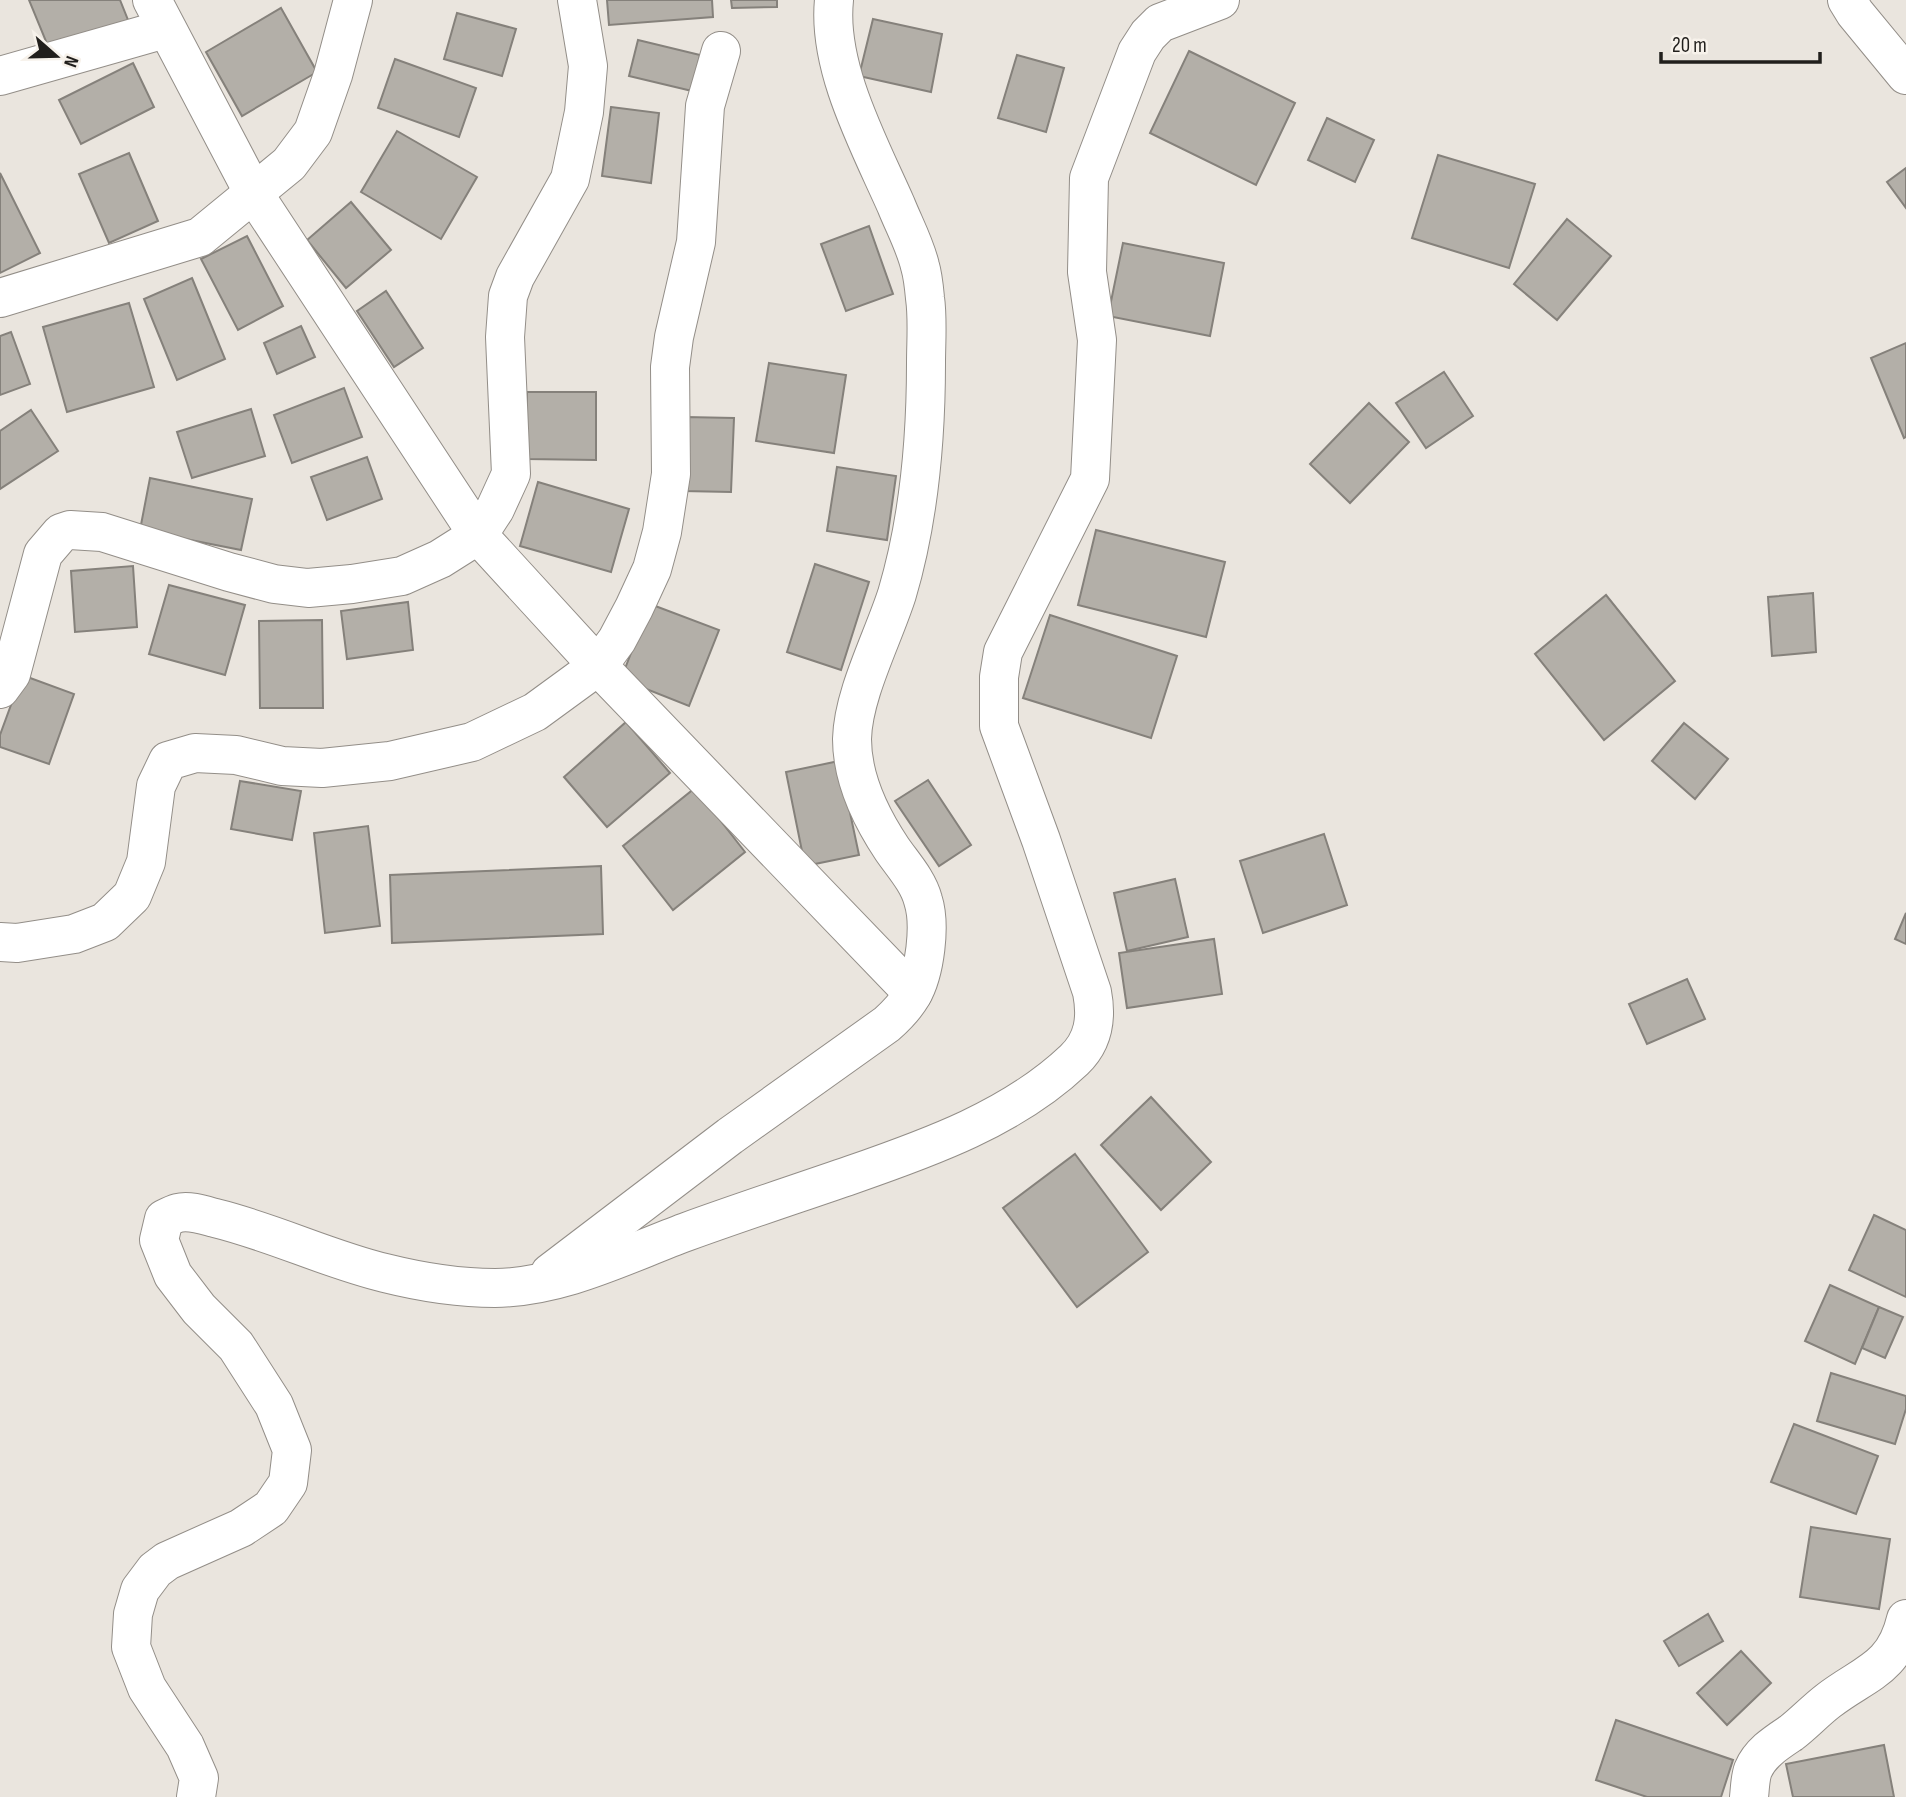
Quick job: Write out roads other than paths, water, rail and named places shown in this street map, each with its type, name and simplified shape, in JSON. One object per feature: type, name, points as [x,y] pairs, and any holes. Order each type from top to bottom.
[{"type":"street","points":[[0,298],[200,237],[254,194],[289,164],[313,132],[333,75],[353,0]]},
{"type":"street","points":[[0,690],[11,674],[43,555],[61,533],[70,530],[102,532],[229,572],[274,584],[308,588],[402,576],[440,559],[478,535],[495,509],[511,474],[505,337],[508,296],[515,277],[570,179],[584,112],[588,66],[577,0]]},
{"type":"street","points":[[538,1282],[730,1136],[887,1024],[901,1011],[913,993],[921,972],[925,944],[924,901],[916,883],[871,815],[859,787],[852,739],[860,698],[906,564],[916,512],[926,394],[926,302],[920,265],[847,91],[837,59],[834,0]]},
{"type":"street","points":[[196,1797],[200,1777],[185,1746],[147,1688],[131,1647],[133,1614],[140,1590],[155,1570],[167,1560],[242,1528],[271,1508],[288,1483],[292,1450],[274,1405],[236,1346],[199,1309],[173,1275],[159,1240],[164,1219],[179,1212],[246,1225],[384,1273],[444,1284],[496,1288],[560,1279],[928,1148],[1007,1109],[1076,1059],[1088,1044],[1094,1024],[1092,992],[999,726],[999,677],[1003,652],[1090,479],[1097,340],[1087,272],[1089,178],[1137,52],[1148,35],[1160,23],[1220,0]]},
{"type":"street","points":[[1847,0],[1906,75]]},
{"type":"street","points":[[0,76],[158,14],[254,194],[478,535],[598,666],[913,993]]},
{"type":"street","points":[[0,942],[17,943],[74,934],[105,922],[132,896],[146,862],[156,786],[168,761],[195,753],[236,755],[282,766],[322,768],[390,761],[430,753],[472,742],[536,712],[598,666],[617,640],[634,608],[652,569],[662,532],[671,474],[670,367],[674,337],[696,242],[705,106],[722,51]]},
{"type":"street","points":[[1749,1797],[1753,1770],[1769,1748],[1828,1701],[1880,1667],[1894,1651],[1903,1633],[1906,1619]]}]
